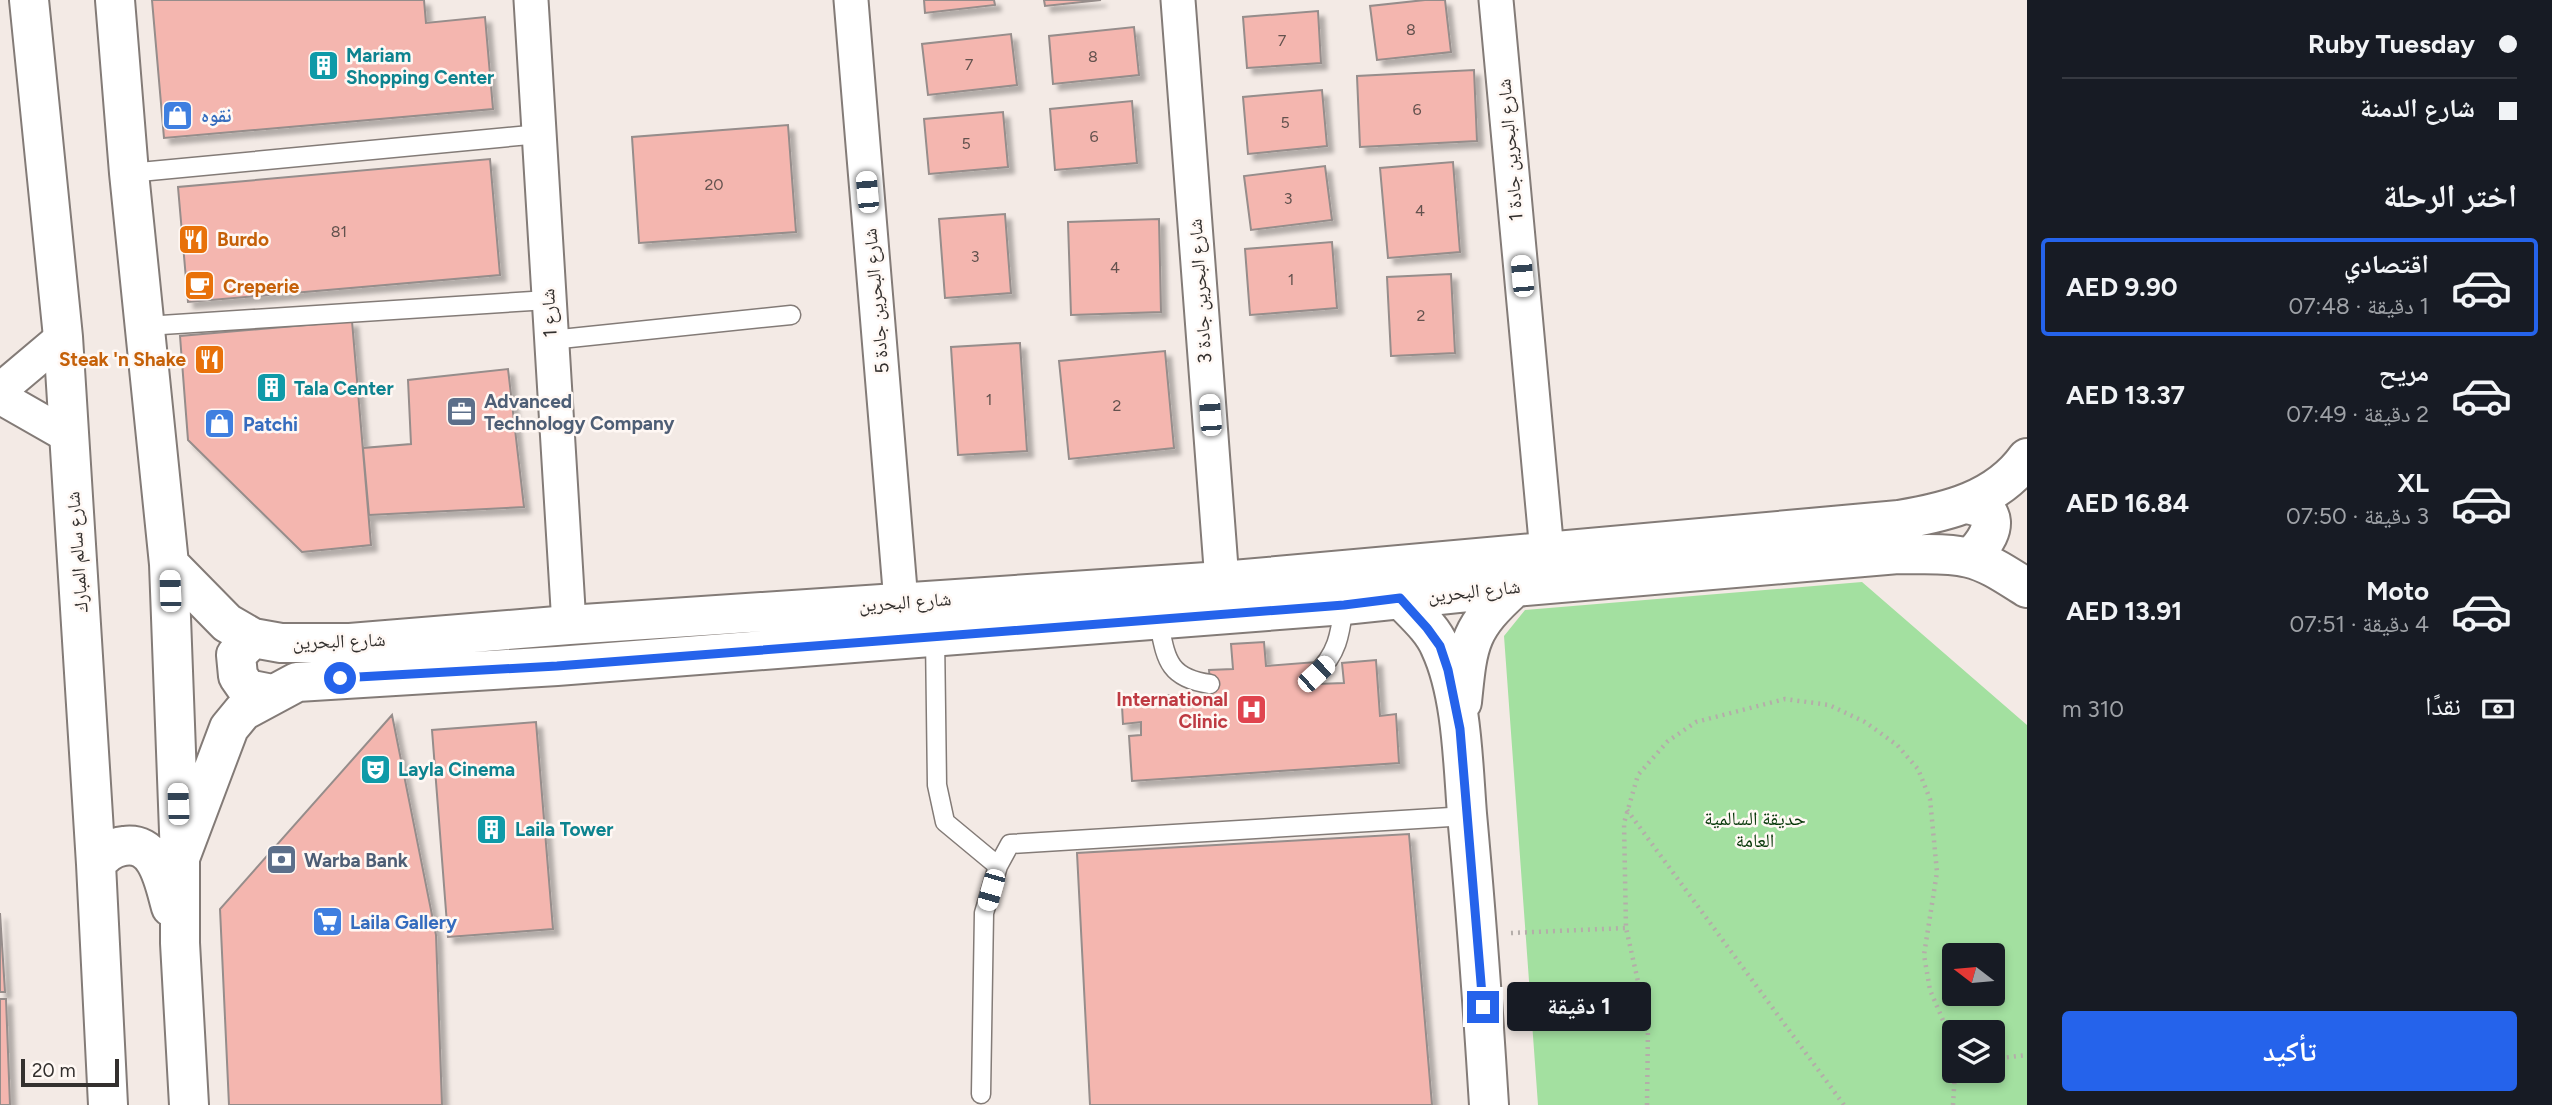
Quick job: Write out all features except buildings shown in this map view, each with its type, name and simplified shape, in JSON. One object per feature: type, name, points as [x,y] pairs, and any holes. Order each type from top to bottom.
[{"type":"street","name":"شارع سالم المبارك","points":[[29,0],[63,337],[96,864],[108,1105]]},
{"type":"street","points":[[97,0],[118,50]]},
{"type":"street","points":[[115,0],[129,173],[169,564],[180,858],[180,943],[188,1105]]},
{"type":"street","name":"شارع 1","points":[[531,0],[569,625]]},
{"type":"street","name":"شارع البحرين جادة 5","points":[[851,0],[901,603]]},
{"type":"street","name":"شارع البحرين جادة 3","points":[[1178,0],[1223,581]]},
{"type":"street","name":"شارع البحرين جادة 1","points":[[1496,0],[1547,552]]},
{"type":"street","points":[[0,390],[63,337]]},
{"type":"street","points":[[0,397],[70,438]]},
{"type":"street","name":"شارع البحرين","points":[[169,564],[227,623],[253,638],[281,643],[351,643],[569,625],[1223,581],[1899,520],[1930,515],[1968,504],[1999,486],[2027,458]]},
{"type":"street","points":[[1968,504],[1984,509],[1990,520],[1989,535],[1970,558]]},
{"type":"street","name":"شارع البحرين","points":[[180,858],[229,728],[243,711],[297,682],[557,666],[1344,605],[1515,587],[1898,554],[1970,558],[2000,571],[2027,588]]},
{"type":"street","points":[[1460,729],[1466,660],[1474,633],[1489,610],[1515,587]]},
{"type":"street","points":[[1400,598],[1440,646],[1448,670],[1460,729],[1478,934],[1489,1105]]},
{"type":"street","points":[[253,638],[236,655],[238,676],[247,689],[272,694]]},
{"type":"street","points":[[96,864],[111,850],[128,845],[137,845],[151,855],[161,873],[180,943]]},
{"type":"lane","points":[[129,173],[540,134]]},
{"type":"lane","points":[[146,326],[548,300]]},
{"type":"lane","points":[[551,340],[791,315]]},
{"type":"lane","points":[[1316,674],[1329,662],[1339,634],[1344,605]]},
{"type":"lane","points":[[1158,619],[1167,661],[1177,674],[1192,681],[1210,684]]},
{"type":"lane","points":[[935,636],[937,785],[945,822],[998,866]]},
{"type":"lane","points":[[981,1094],[984,913],[998,866],[1010,844],[1467,816]]},
{"type":"path","points":[[1647,1105],[1648,1026],[1626,928],[1624,823],[1637,775],[1668,741],[1696,722],[1785,699],[1829,705],[1865,722],[1897,745],[1918,769],[1930,799],[1937,872],[1924,955],[1930,990],[1943,1020]]},
{"type":"path","points":[[1627,810],[1844,1105]]},
{"type":"path","points":[[1478,934],[1626,928]]},
{"type":"path","points":[[2005,1058],[2027,1055]]},
{"type":"path","points":[[1953,1105],[1954,1083]]},
{"type":"green space","name":"حديقة السالمية العامة","points":[[1862,582],[2027,725],[2027,1105],[1538,1105],[1504,636],[1525,610]]},
{"type":"place","name":"Mariam Shopping Center","points":[[323,66]]},
{"type":"place","name":"نقوه","points":[[178,115]]},
{"type":"place","name":"Burdo","points":[[194,239]]},
{"type":"place","name":"Creperie","points":[[200,286]]},
{"type":"place","name":"Steak 'n Shake","points":[[209,359]]},
{"type":"place","name":"Tala Center","points":[[271,388]]},
{"type":"place","name":"Advanced Technology Company","points":[[461,412]]},
{"type":"place","name":"Patchi","points":[[220,424]]},
{"type":"place","name":"International Clinic","points":[[1251,710]]},
{"type":"place","name":"Layla Cinema","points":[[375,769]]},
{"type":"place","name":"Laila Tower","points":[[492,829]]},
{"type":"place","name":"Warba Bank","points":[[281,860]]},
{"type":"place","name":"Laila Gallery","points":[[327,922]]},
{"type":"route","points":[[340,678],[557,666],[1344,605],[1400,598],[1440,646],[1448,670],[1460,729],[1483,1007]]}]
